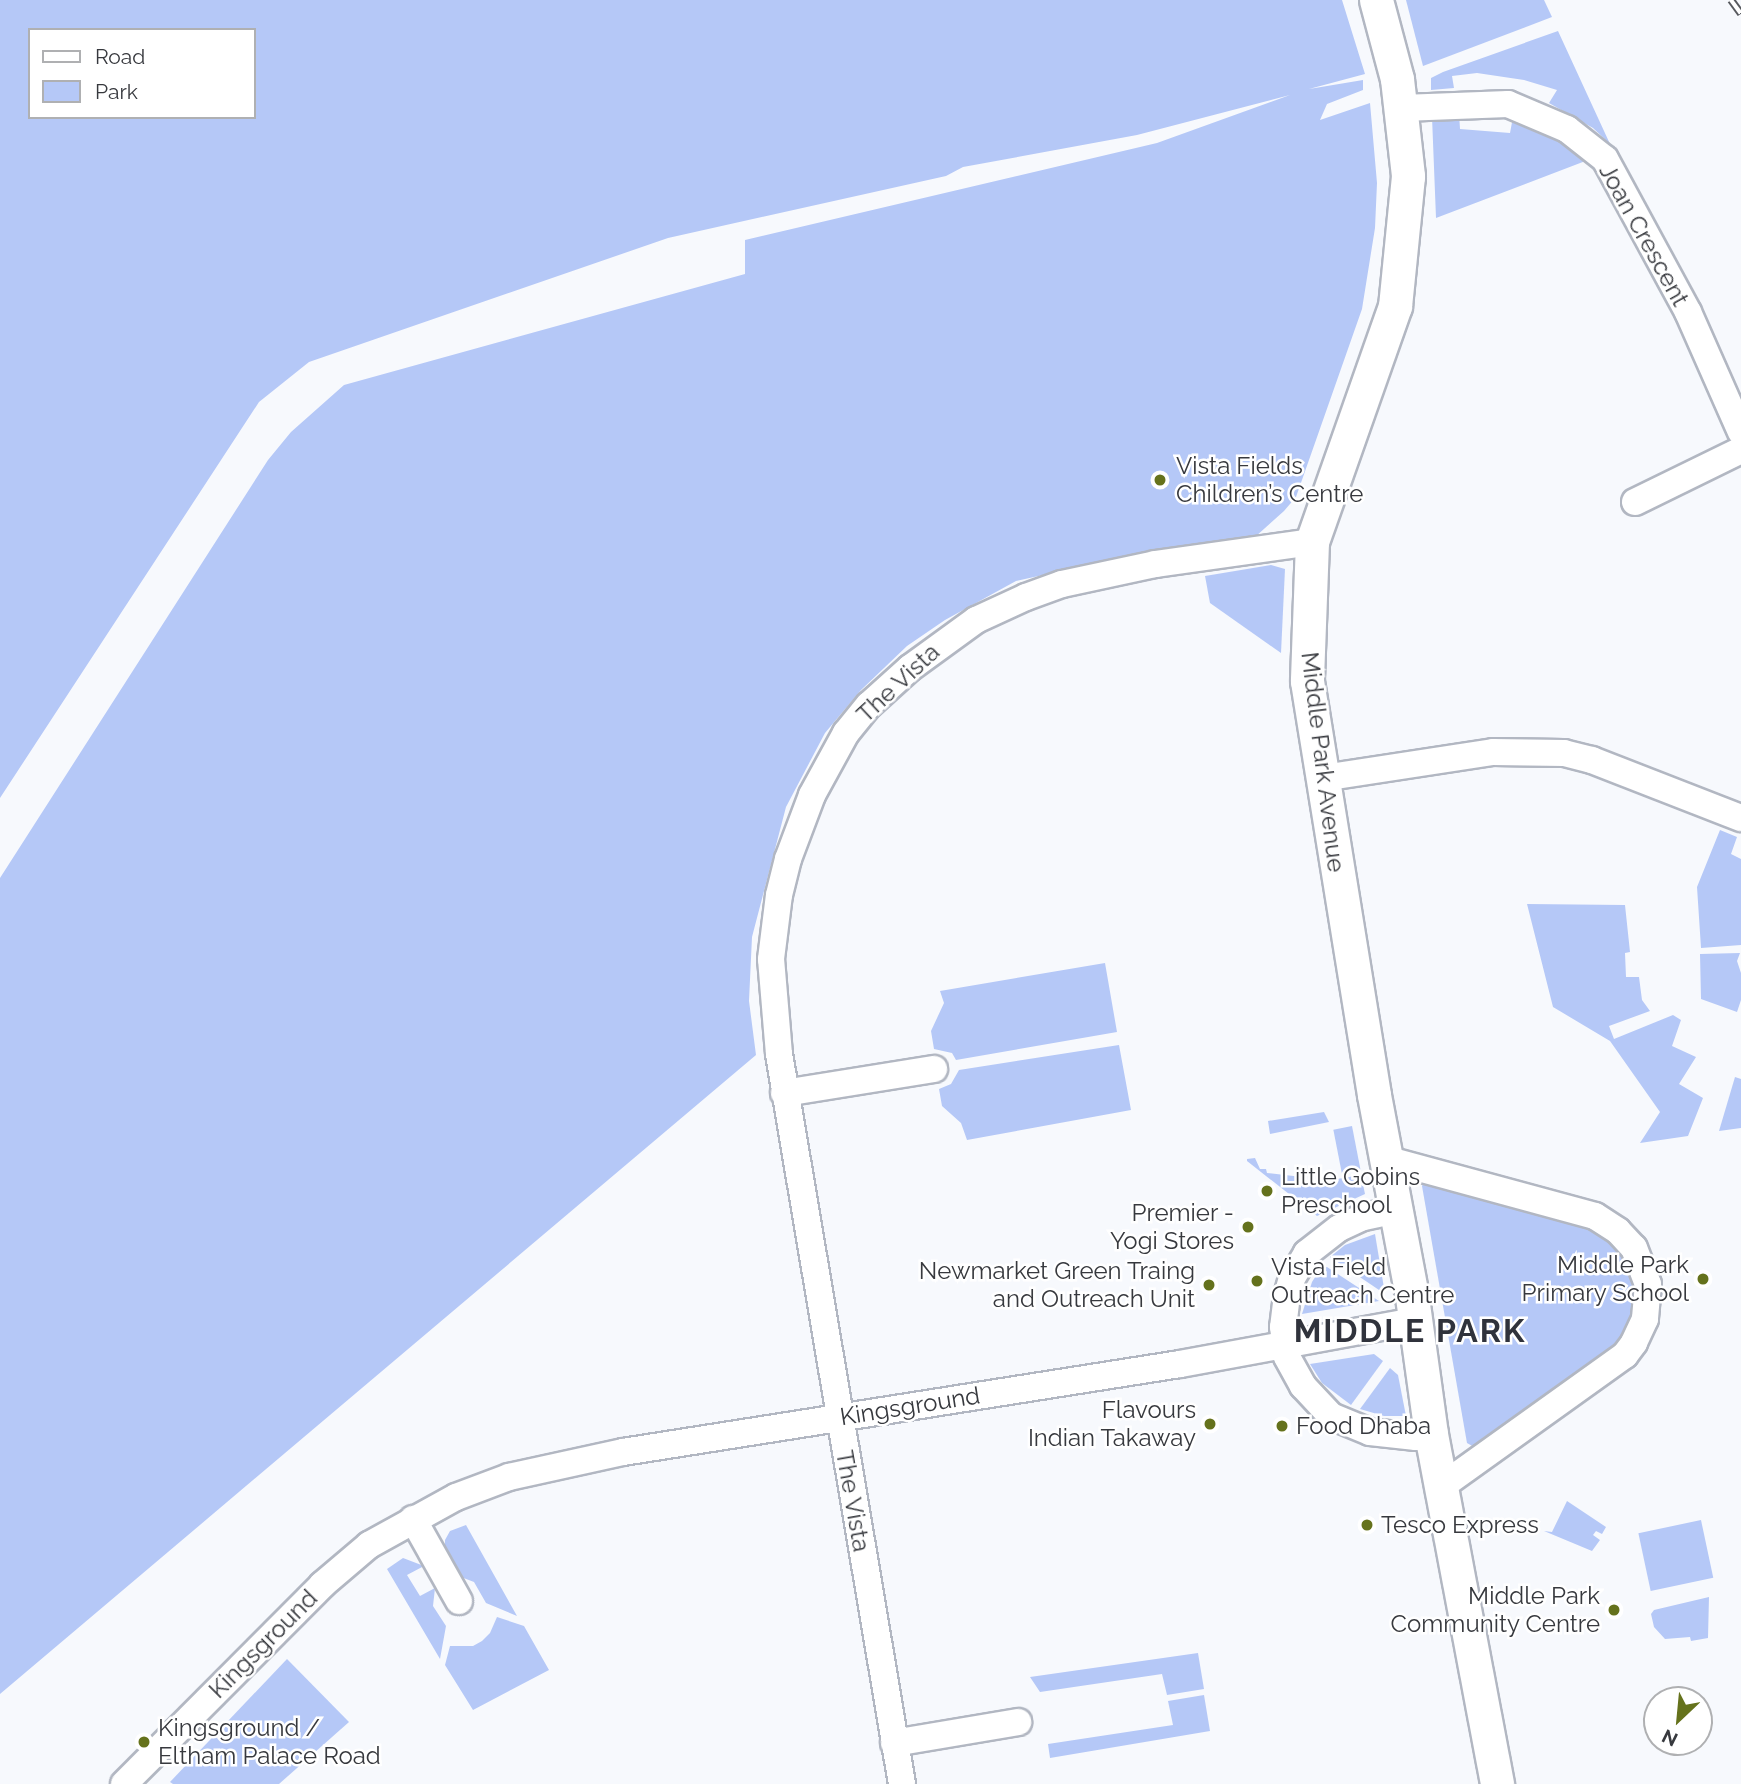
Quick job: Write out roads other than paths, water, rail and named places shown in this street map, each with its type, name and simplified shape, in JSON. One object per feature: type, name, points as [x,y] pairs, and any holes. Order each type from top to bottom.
[{"type":"street","name":"Middle Park Avenue","points":[[1376,0],[1402,108],[1408,176],[1395,306],[1324,501],[1312,542],[1307,681],[1365,1041],[1397,1210],[1431,1434],[1497,1784]]},
{"type":"street","name":"Joan Crescent","points":[[1402,108],[1508,104],[1567,129],[1605,159],[1688,312],[1741,432]]},
{"type":"street","points":[[1635,502],[1741,450]]},
{"type":"street","name":"The Vista","points":[[902,1784],[784,1093],[774,1012],[771,959],[779,895],[802,820],[821,776],[846,733],[869,705],[941,643],[976,620],[1062,584],[1155,564],[1312,542]]},
{"type":"street","points":[[1323,778],[1493,752],[1564,753],[1592,760],[1741,818]]},
{"type":"street","points":[[784,1093],[934,1069]]},
{"type":"street","points":[[1388,1160],[1595,1216],[1618,1231],[1634,1248],[1648,1284],[1645,1319],[1625,1355],[1442,1486]]},
{"type":"street","points":[[1397,1210],[1363,1217],[1339,1228],[1307,1253],[1298,1265],[1286,1295],[1286,1342],[1292,1368],[1303,1386],[1331,1416],[1370,1432],[1416,1437],[1431,1434]]},
{"type":"street","name":"Kingsground","points":[[124,1784],[322,1585],[369,1545],[413,1519],[509,1477],[566,1462],[1180,1364],[1286,1342],[1415,1321]]},
{"type":"street","points":[[413,1519],[459,1601]]},
{"type":"street","points":[[894,1742],[1018,1722]]},
{"type":"railway","points":[[1731,0],[1741,14]]},
{"type":"place","name":"Vista Fields Children’s Centre","points":[[1160,480]]},
{"type":"place","name":"Little Gobins Preschool","points":[[1267,1191]]},
{"type":"place","name":"Premier - Yogi Stores","points":[[1248,1227]]},
{"type":"place","name":"Middle Park Primary School","points":[[1703,1279]]},
{"type":"place","name":"Vista Field Outreach Centre","points":[[1257,1281]]},
{"type":"place","name":"Newmarket Green Traing and Outreach Unit","points":[[1209,1285]]},
{"type":"place","name":"Flavours Indian Takaway","points":[[1210,1424]]},
{"type":"place","name":"Food Dhaba","points":[[1282,1426]]},
{"type":"place","name":"Tesco Express","points":[[1367,1525]]},
{"type":"place","name":"Middle Park Community Centre","points":[[1614,1610]]},
{"type":"place","name":"Kingsground / Eltham Palace Road","points":[[144,1742]]},
{"type":"district","name":"MIDDLE PARK","points":[[1410,1331]]}]
